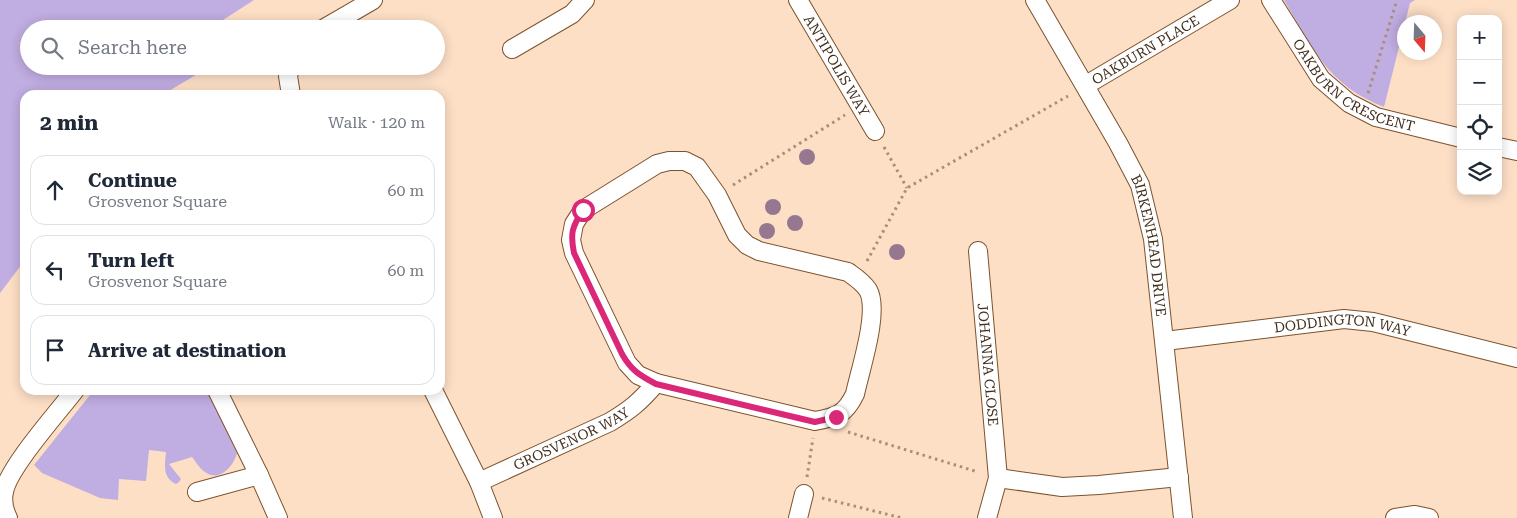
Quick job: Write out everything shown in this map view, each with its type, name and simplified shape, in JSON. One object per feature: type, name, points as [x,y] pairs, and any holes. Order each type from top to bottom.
[{"type":"street","points":[[338,20],[373,0]]},
{"type":"street","points":[[512,50],[572,14],[585,0]]},
{"type":"street","name":"ANTIPOLIS WAY","points":[[798,0],[875,131]]},
{"type":"street","name":"BIRKENHEAD DRIVE","points":[[1035,0],[1086,86],[1140,185],[1153,239],[1183,518]]},
{"type":"street","name":"OAKBURN PLACE","points":[[1086,86],[1230,0]]},
{"type":"street","name":"OAKBURN CRESCENT","points":[[1272,0],[1321,79],[1349,103],[1376,117],[1457,137]]},
{"type":"street","points":[[289,75],[291,90]]},
{"type":"street","points":[[1502,148],[1517,152]]},
{"type":"street","points":[[668,161],[685,161],[697,167],[716,195],[737,234],[747,245],[759,251],[848,272],[858,279],[868,291],[872,307],[872,320],[855,394],[850,404],[836,417],[815,422],[656,384],[638,375],[622,354],[574,253],[571,240],[574,224],[583,210],[657,164],[668,161]]},
{"type":"street","name":"JOHANNA CLOSE","points":[[978,251],[998,478],[987,518]]},
{"type":"street","name":"DODDINGTON WAY","points":[[1165,341],[1344,319],[1373,322],[1517,358]]},
{"type":"street","name":"GROSVENOR WAY","points":[[479,482],[616,418],[642,400],[656,384]]},
{"type":"street","points":[[8,518],[4,510],[4,491],[11,475],[24,455],[71,395]]},
{"type":"street","points":[[219,395],[278,518]]},
{"type":"street","points":[[436,395],[479,482],[494,518]]},
{"type":"street","points":[[197,492],[259,475]]},
{"type":"street","points":[[998,478],[1062,487],[1179,477]]},
{"type":"street","points":[[798,518],[804,494]]},
{"type":"street","points":[[1395,518],[1415,514],[1429,518]]},
{"type":"path","points":[[1363,110],[1397,0]]},
{"type":"path","points":[[858,279],[907,188],[1086,86]]},
{"type":"path","points":[[716,195],[860,106]]},
{"type":"path","points":[[875,131],[907,188]]},
{"type":"path","points":[[902,518],[804,494],[815,422],[998,478]]},
{"type":"shaded area","points":[[0,0],[254,0],[223,20],[20,20],[20,75],[196,75],[170,90],[20,90],[20,267],[0,293]]},
{"type":"shaded area","points":[[1284,0],[1415,0],[1410,3],[1407,15],[1397,15],[1397,55],[1384,107],[1349,88],[1335,76],[1324,64]]},
{"type":"shaded area","points":[[90,395],[209,395],[237,453],[229,468],[215,476],[203,471],[192,457],[169,464],[181,479],[176,484],[166,474],[166,452],[149,450],[146,481],[119,479],[118,500],[100,498],[42,473],[34,465]]},
{"type":"route","points":[[583,210],[574,224],[571,240],[574,253],[622,354],[638,375],[656,384],[815,422],[836,417]]}]
